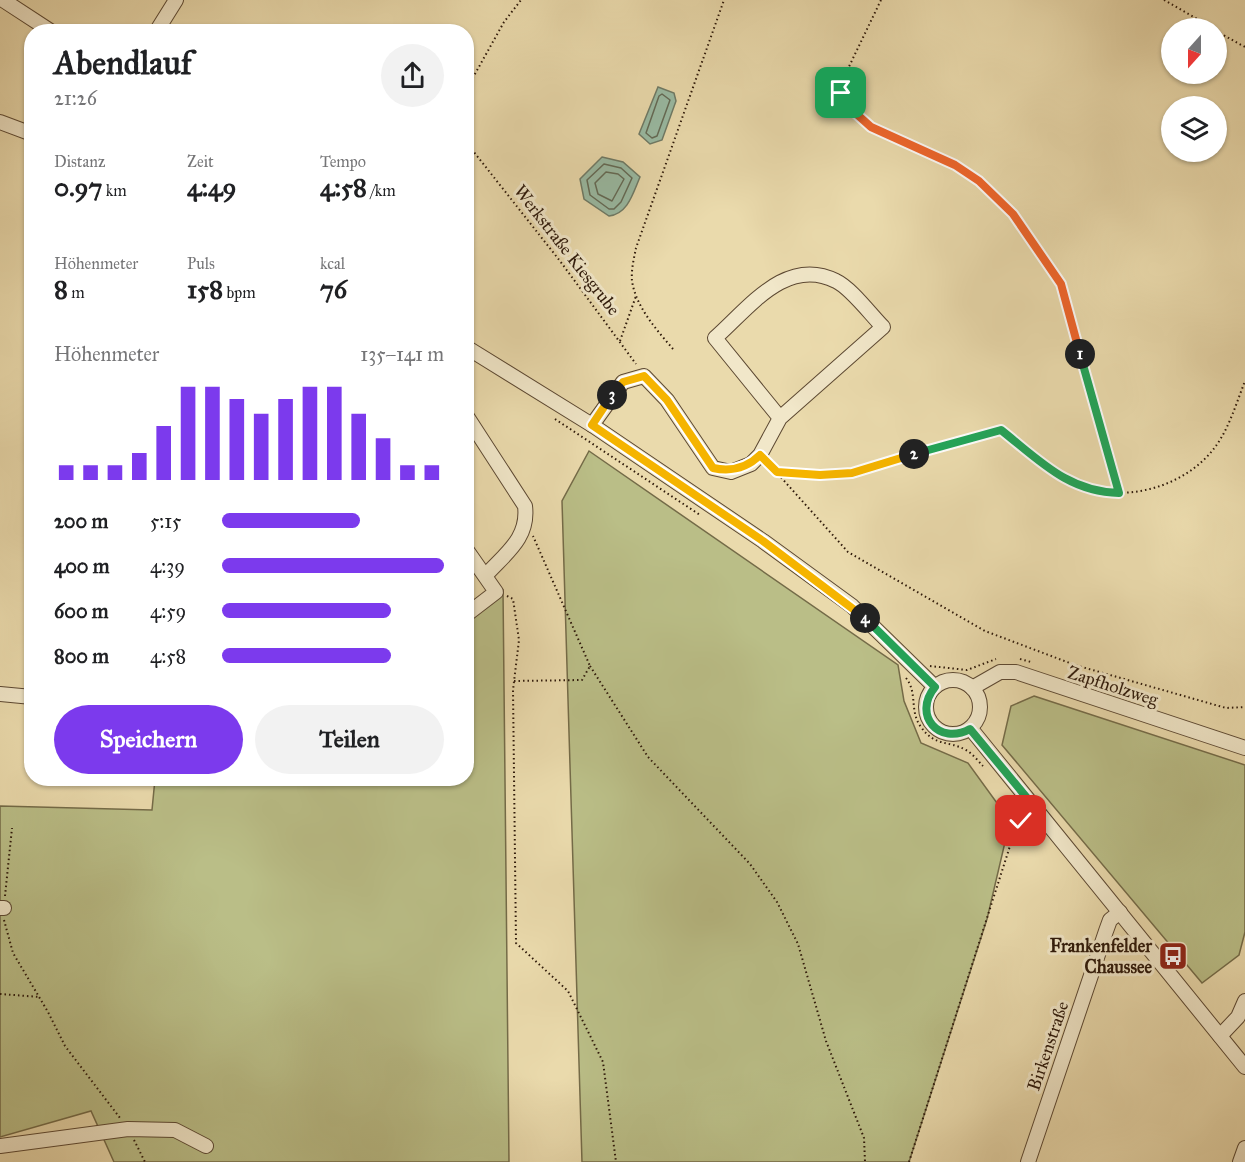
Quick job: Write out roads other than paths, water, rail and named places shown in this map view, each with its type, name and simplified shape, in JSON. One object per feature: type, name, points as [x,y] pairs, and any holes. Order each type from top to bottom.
[{"type":"street","points":[[3,0],[40,24]]},
{"type":"street","points":[[161,24],[176,0]]},
{"type":"street","points":[[0,122],[24,131]]},
{"type":"street","points":[[592,425],[623,382],[644,376],[667,400],[713,468],[731,472],[751,464],[760,455],[780,418],[883,327],[838,282],[808,273],[780,280],[715,338],[780,418]]},
{"type":"street","points":[[474,352],[592,425],[763,541],[852,606],[935,687]]},
{"type":"street","points":[[474,427],[525,506],[527,523],[523,534],[486,574]]},
{"type":"street","points":[[474,559],[496,592],[474,609]]},
{"type":"street","name":"Zapfholzweg","points":[[972,687],[1000,672],[1016,672],[1245,748]]},
{"type":"street","points":[[958,680],[972,687],[981,704],[977,722],[970,729],[953,735],[936,728],[926,712],[929,694],[935,687],[942,682],[958,680]]},
{"type":"street","points":[[0,694],[24,696]]},
{"type":"street","points":[[970,729],[1032,813],[1120,912],[1245,1067]]},
{"type":"street","name":"Birkenstraße","points":[[1028,1162],[1110,920],[1120,912]]},
{"type":"street","points":[[1220,1036],[1238,1017],[1245,1001]]},
{"type":"street","points":[[0,1146],[128,1129],[175,1130],[206,1146]]},
{"type":"street","points":[[1240,1162],[1245,1148]]},
{"type":"water","points":[[658,87],[674,93],[676,101],[662,140],[650,144],[639,134]]},
{"type":"water","points":[[602,157],[623,162],[640,177],[625,207],[609,216],[584,199],[580,179]]},
{"type":"place","name":"Frankenfelder Chaussee","points":[[1173,956]]}]
